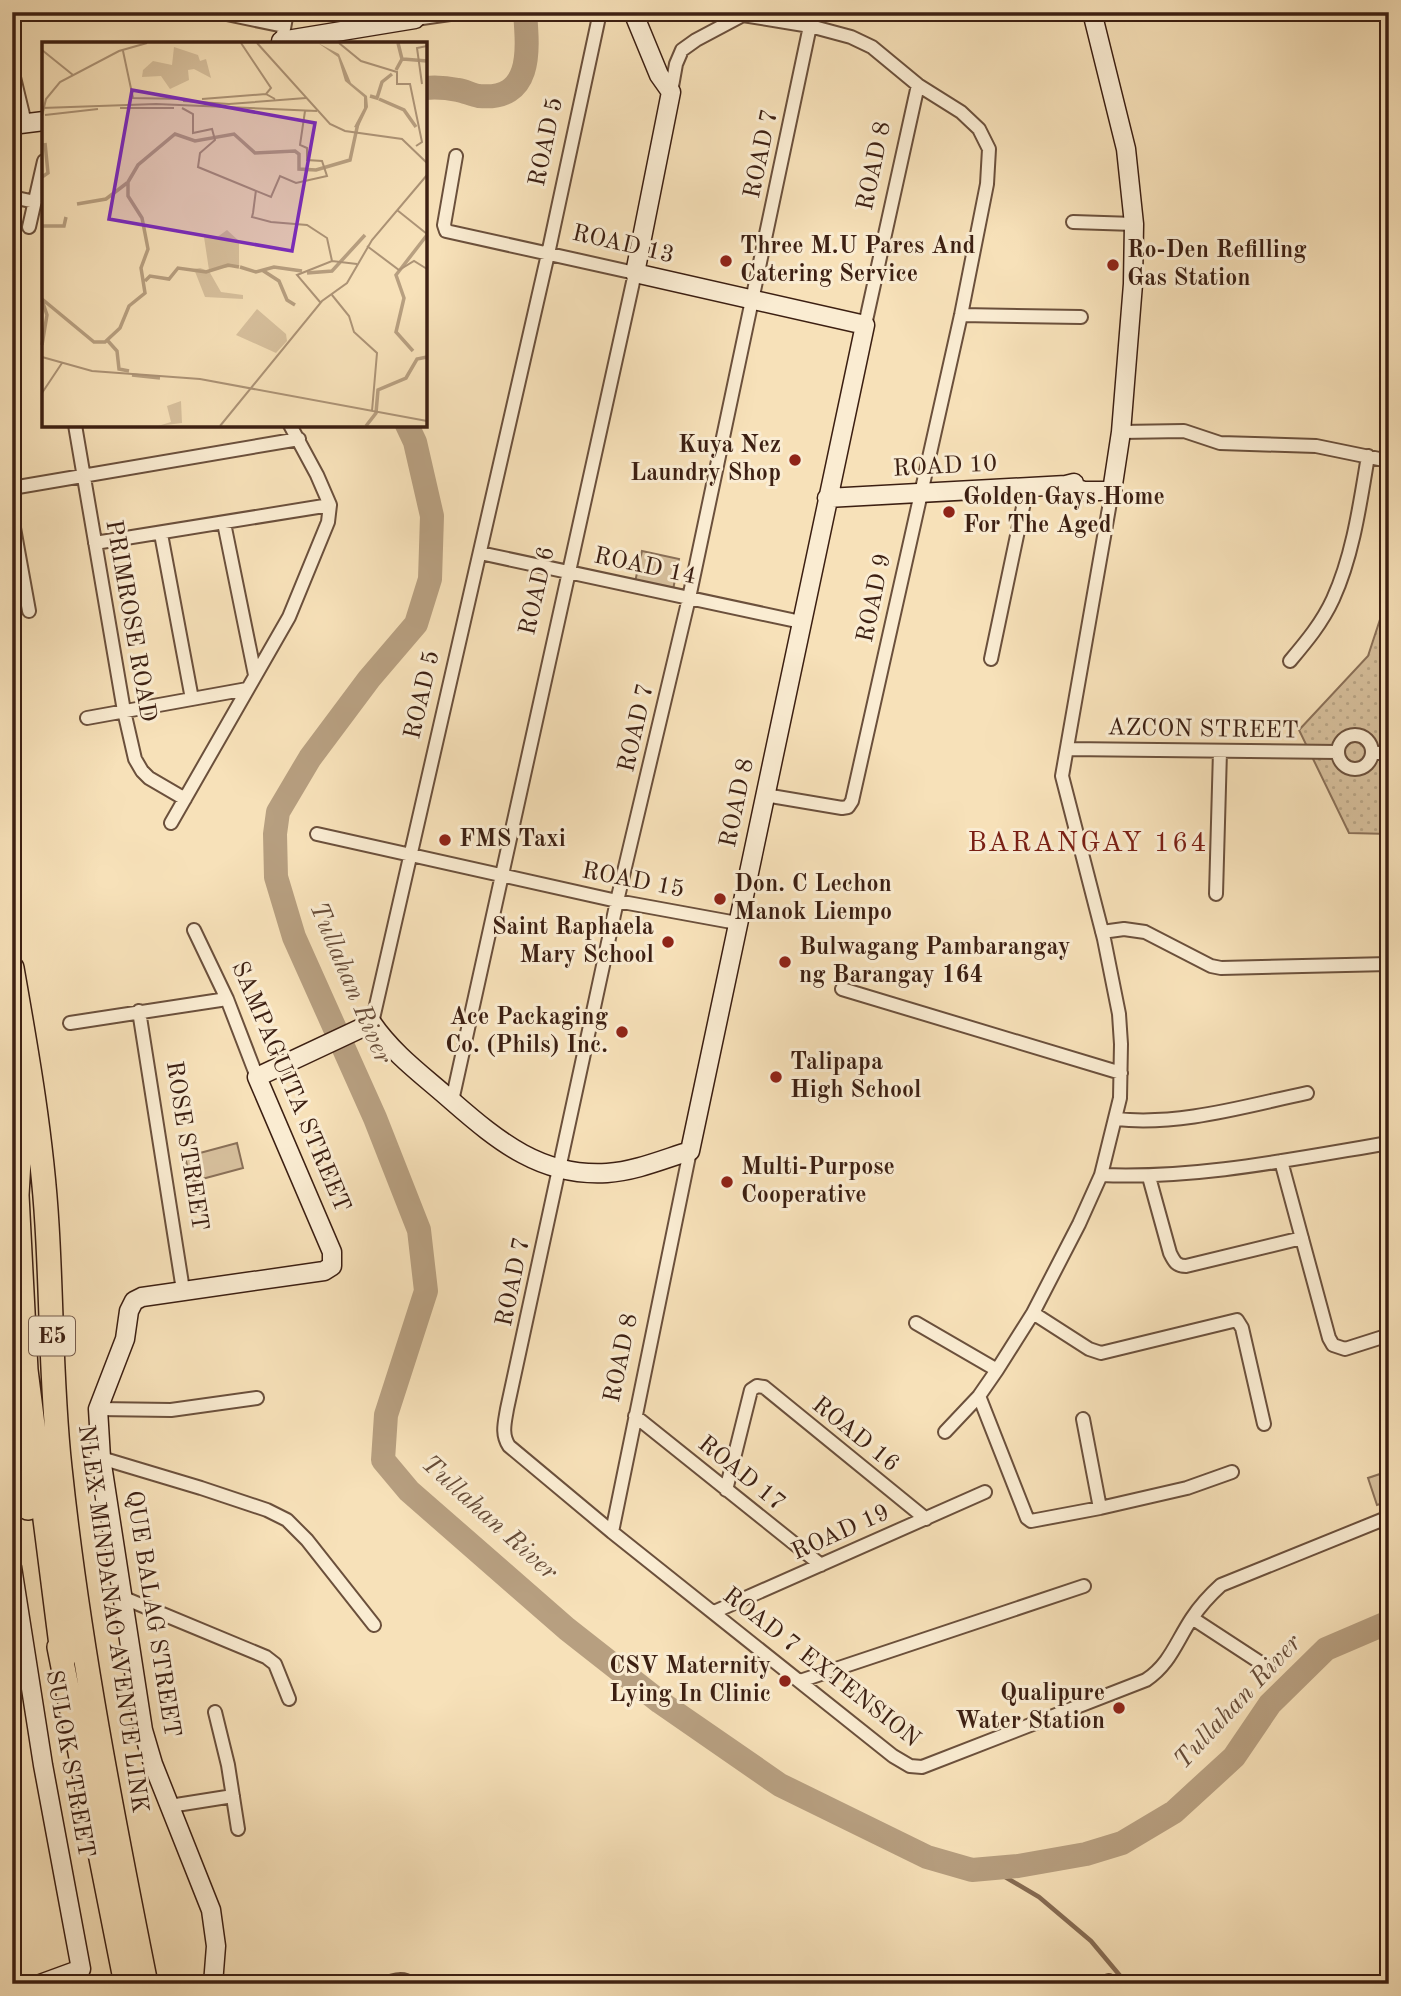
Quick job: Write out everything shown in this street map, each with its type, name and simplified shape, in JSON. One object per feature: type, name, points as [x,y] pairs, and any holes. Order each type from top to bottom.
[{"type":"highway","name":"NLEX-MINDANAO AVENUE LINK","points":[[12,968],[39,1141],[47,1224],[56,1419],[66,1518],[96,1718],[146,1984]]},
{"type":"highway","name":"NLEX-MINDANAO AVENUE LINK","points":[[12,1055],[21,1126],[17,1195],[26,1370],[63,1661]]},
{"type":"highway","name":"NLEX-MINDANAO AVENUE LINK","points":[[12,1419],[31,1522],[63,1661],[126,1984]]},
{"type":"street","points":[[217,12],[282,37],[415,16],[457,13]]},
{"type":"street","points":[[282,37],[287,12]]},
{"type":"street","name":"ROAD 5","points":[[372,1023],[548,254],[600,12]]},
{"type":"street","points":[[633,12],[659,75],[671,92]]},
{"type":"street","points":[[945,1432],[979,1396],[997,1370],[1033,1313],[1079,1224],[1101,1175],[1116,1119],[1121,1073],[1119,1014],[1102,932],[1062,776],[1121,432],[1133,284],[1134,224],[1126,149],[1093,13],[1066,12]]},
{"type":"street","name":"ROAD 9","points":[[671,92],[676,64],[682,50],[743,14],[810,26],[851,37],[872,47],[918,85],[961,112],[979,129],[989,149],[987,184],[961,315],[852,801],[848,807],[842,808],[765,795]]},
{"type":"street","name":"ROAD 7","points":[[505,1440],[503,1433],[507,1409],[617,901],[689,598],[810,26]]},
{"type":"street","points":[[12,69],[18,124],[42,121]]},
{"type":"street","name":"ROAD 8","points":[[612,1532],[737,923],[918,85]]},
{"type":"street","name":"ROAD 6","points":[[452,1101],[500,874],[635,273],[671,92]]},
{"type":"street","name":"ROAD 13","points":[[456,156],[444,225],[446,231],[865,325]]},
{"type":"street","points":[[29,227],[42,172]]},
{"type":"street","points":[[12,197],[38,195]]},
{"type":"street","points":[[1073,222],[1134,224]]},
{"type":"street","points":[[961,315],[1081,317]]},
{"type":"street","name":"PRIMROSE ROAD","points":[[75,427],[124,711],[135,759],[142,771],[184,799]]},
{"type":"street","points":[[171,823],[289,617],[328,522],[330,505],[291,427]]},
{"type":"street","points":[[1121,432],[1184,431],[1220,443],[1316,446],[1389,461]]},
{"type":"street","points":[[12,488],[299,439]]},
{"type":"street","points":[[1290,662],[1311,636],[1333,599],[1352,542],[1368,456]]},
{"type":"street","name":"ROAD 10","points":[[827,499],[1066,485],[1084,491],[1113,485]]},
{"type":"street","points":[[991,659],[1027,488]]},
{"type":"street","points":[[95,543],[330,505]]},
{"type":"street","points":[[12,517],[29,611]]},
{"type":"street","points":[[224,523],[255,675]]},
{"type":"street","points":[[162,534],[192,699]]},
{"type":"street","name":"ROAD 14","points":[[480,553],[801,622]]},
{"type":"street","points":[[87,718],[247,689]]},
{"type":"street","points":[[1358,735],[1368,741],[1372,752],[1368,764],[1358,770],[1341,763],[1338,752],[1346,737],[1358,735]]},
{"type":"street","name":"AZCON STREET","points":[[1067,749],[1338,752]]},
{"type":"street","points":[[1216,894],[1220,751]]},
{"type":"street","points":[[1372,752],[1389,753]]},
{"type":"street","name":"ROAD 15","points":[[317,834],[617,901],[737,923]]},
{"type":"street","points":[[1102,932],[1124,929],[1145,932],[1211,967],[1389,964]]},
{"type":"street","name":"SAMPAGUITA STREET","points":[[183,1290],[324,1271],[332,1266],[332,1252],[257,1077],[227,999],[194,930]]},
{"type":"street","points":[[842,989],[1121,1073]]},
{"type":"street","points":[[70,1023],[227,999]]},
{"type":"street","name":"ROSE STREET","points":[[139,1011],[183,1290]]},
{"type":"street","points":[[257,1077],[372,1023],[404,1061],[477,1124],[501,1142],[535,1161],[560,1170],[609,1173],[636,1168],[690,1151]]},
{"type":"street","points":[[1116,1119],[1137,1122],[1194,1117],[1307,1093]]},
{"type":"street","points":[[1101,1175],[1149,1177],[1200,1173],[1389,1143]]},
{"type":"street","points":[[1280,1161],[1333,1345],[1345,1349],[1389,1335]]},
{"type":"street","points":[[1149,1177],[1170,1253],[1173,1261],[1180,1266],[1301,1238]]},
{"type":"street","points":[[183,1290],[142,1297],[134,1301],[129,1311],[125,1339],[98,1409],[171,1410],[257,1398]]},
{"type":"street","points":[[1033,1313],[1089,1349],[1101,1353],[1237,1320],[1242,1328],[1264,1424]]},
{"type":"street","points":[[916,1323],[997,1370]]},
{"type":"street","name":"ROAD 16","points":[[726,1490],[751,1390],[757,1386],[764,1387],[926,1519]]},
{"type":"street","points":[[979,1396],[1027,1518],[1031,1521],[1186,1488],[1232,1472]]},
{"type":"street","name":"QUE BALAG STREET","points":[[98,1409],[101,1458],[143,1730],[153,1764],[211,1910],[216,1946],[213,1984]]},
{"type":"street","name":"ROAD 17","points":[[635,1416],[821,1565]]},
{"type":"street","points":[[1083,1419],[1100,1508]]},
{"type":"street","name":"ROAD 7 EXTENSION","points":[[505,1440],[612,1532],[892,1756],[910,1766],[922,1766],[1146,1680],[1160,1670],[1192,1618],[1221,1585],[1389,1517]]},
{"type":"street","points":[[101,1458],[267,1510],[287,1520],[307,1539],[374,1625]]},
{"type":"street","name":"ROAD 19","points":[[714,1612],[985,1492]]},
{"type":"street","name":"SULOK STREET","points":[[12,1567],[43,1765],[82,1976]]},
{"type":"street","points":[[800,1681],[1084,1586]]},
{"type":"street","points":[[124,1598],[265,1657],[275,1664],[289,1699]]},
{"type":"street","points":[[1192,1618],[1266,1667]]},
{"type":"street","points":[[215,1712],[238,1829]]},
{"type":"street","points":[[170,1806],[233,1796]]},
{"type":"street","points":[[40,1984],[82,1976]]},
{"type":"street","points":[[383,1984],[397,1980],[409,1982]]},
{"type":"shaded area","points":[[642,551],[679,559],[673,590],[635,582]]},
{"type":"shaded area","points":[[1389,592],[1389,834],[1349,833],[1299,730],[1368,656]]},
{"type":"shaded area","points":[[237,1143],[243,1168],[191,1182],[185,1157]]},
{"type":"shaded area","points":[[1389,1471],[1389,1501],[1377,1505],[1368,1478]]},
{"type":"waterway","name":"Tullahan River","points":[[427,88],[454,89],[479,96],[497,95],[509,90],[518,82],[526,57],[525,12]]},
{"type":"waterway","name":"Tullahan River","points":[[408,427],[415,442],[432,516],[430,579],[416,624],[369,679],[310,758],[278,812],[275,834],[276,877],[294,937],[375,1118],[419,1230],[426,1291],[386,1415],[383,1460],[409,1491],[567,1629],[660,1702],[780,1785],[927,1857],[972,1870],[1018,1866],[1086,1854],[1122,1843],[1174,1812],[1234,1757],[1270,1704],[1326,1649],[1389,1622]]},
{"type":"waterway","points":[[990,1868],[1039,1897],[1091,1941],[1127,1984]]},
{"type":"place","name":"Three M.U Pares And Catering Service","points":[[726,261]]},
{"type":"place","name":"Ro-Den Refilling Gas Station","points":[[1113,265]]},
{"type":"place","name":"Kuya Nez Laundry Shop","points":[[795,460]]},
{"type":"place","name":"Golden Gays Home For The Aged","points":[[949,512]]},
{"type":"place","name":"FMS Taxi","points":[[445,840]]},
{"type":"place","name":"Don. C Lechon Manok Liempo","points":[[720,899]]},
{"type":"place","name":"Saint Raphaela Mary School","points":[[668,942]]},
{"type":"place","name":"Bulwagang Pambarangay ng Barangay 164","points":[[785,962]]},
{"type":"place","name":"Ace Packaging Co. (Phils) Inc.","points":[[622,1032]]},
{"type":"place","name":"Talipapa High School","points":[[776,1077]]},
{"type":"place","name":"Multi-Purpose Cooperative","points":[[727,1182]]},
{"type":"place","name":"CSV Maternity Lying In Clinic","points":[[785,1681]]},
{"type":"place","name":"Qualipure Water Station","points":[[1119,1708]]},
{"type":"district","name":"BARANGAY 164","points":[[1088,844]]}]
